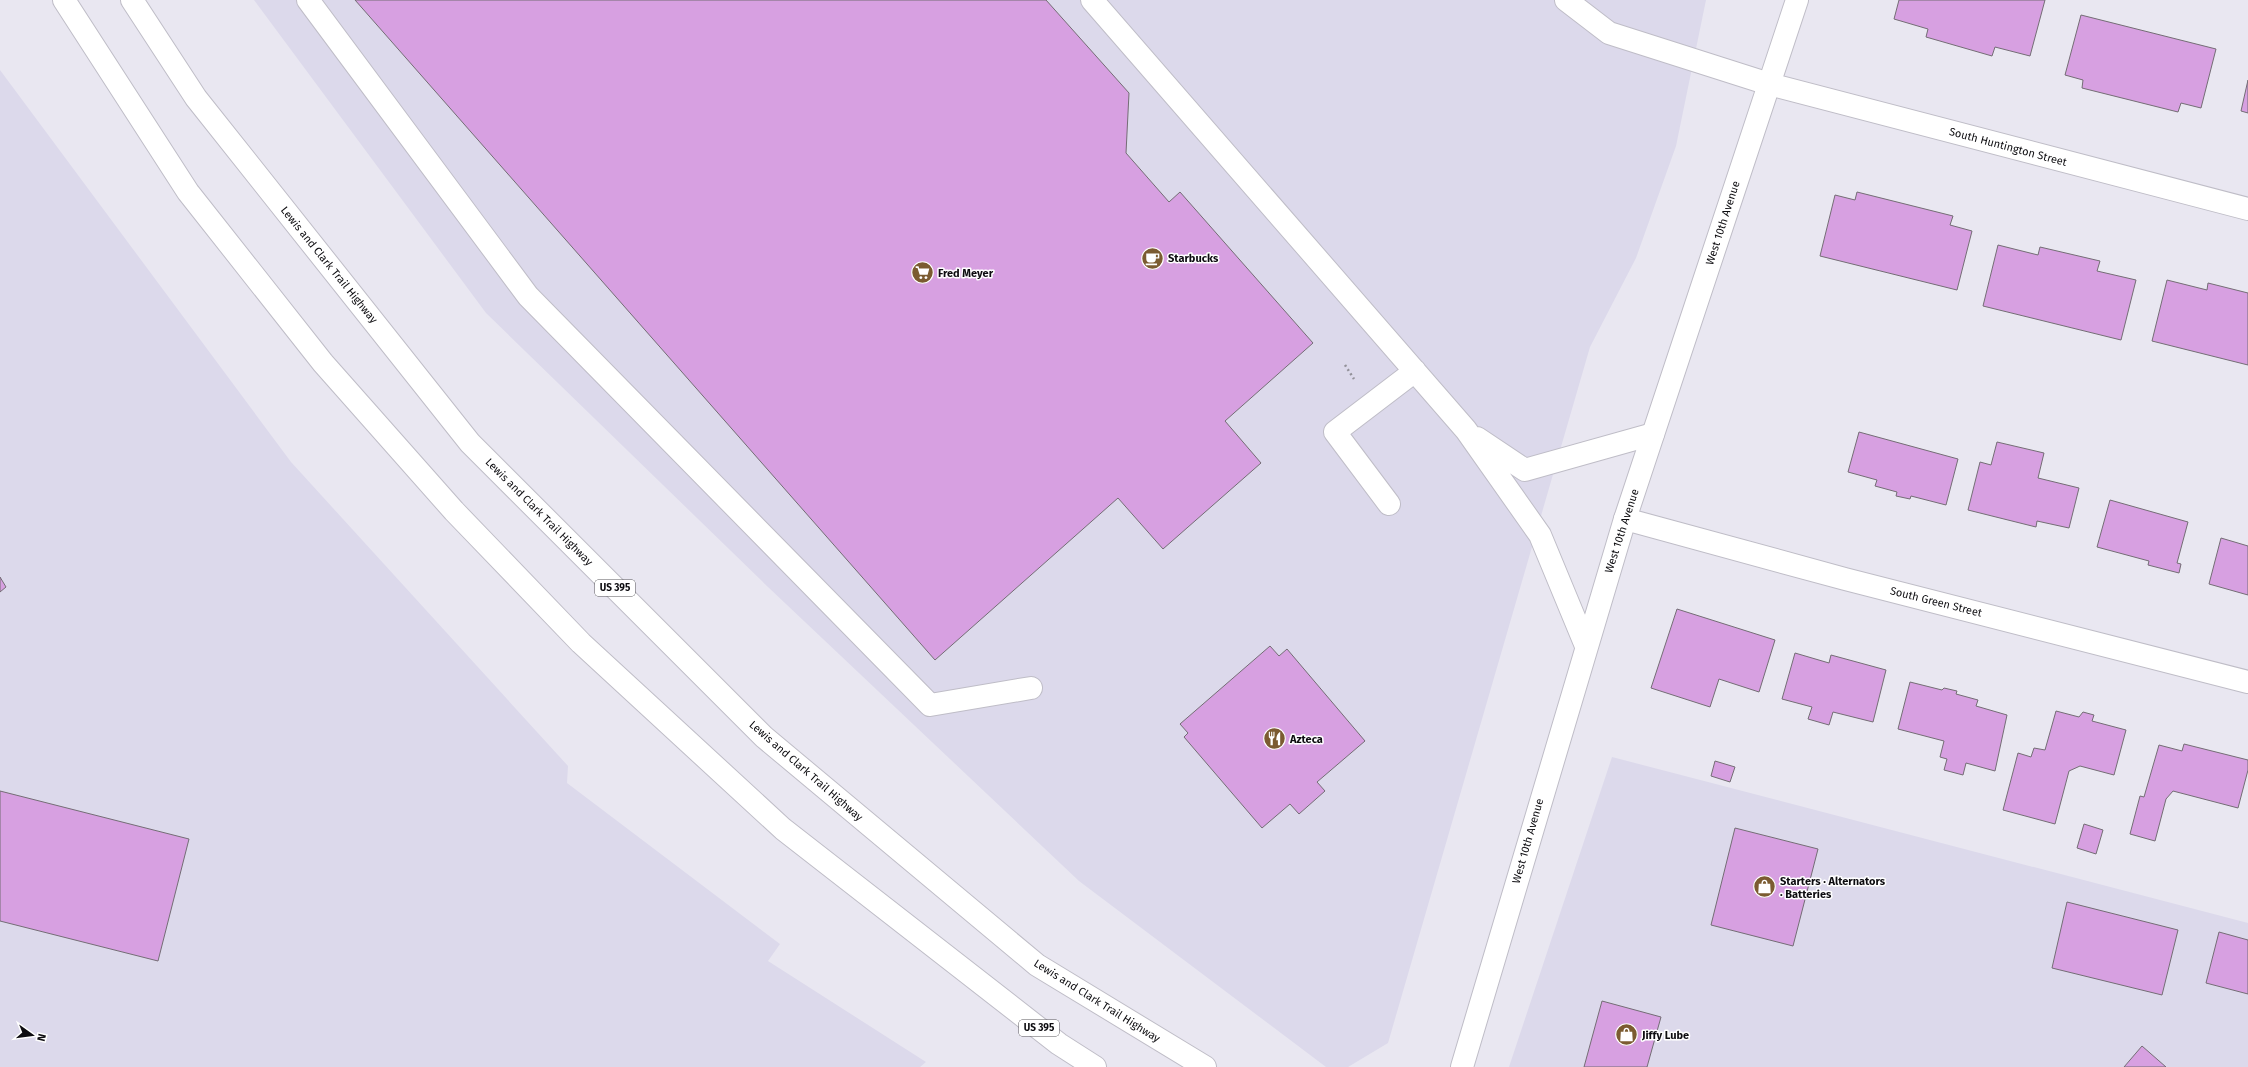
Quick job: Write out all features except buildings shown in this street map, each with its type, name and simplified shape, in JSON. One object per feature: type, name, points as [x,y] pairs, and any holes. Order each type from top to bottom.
[{"type":"main road","name":"US 395","points":[[64,0],[188,192],[323,363],[482,540],[581,643],[783,829],[1059,1044],[1095,1067]]},
{"type":"main road","name":"Lewis and Clark Trail Highway","points":[[132,0],[196,98],[470,443],[764,737],[1037,965],[1205,1067]]},
{"type":"main road","points":[[308,0],[528,296],[930,705],[1031,688]]},
{"type":"main road","points":[[1092,0],[1466,430],[1540,535],[1586,646]]},
{"type":"main road","name":"South Huntington Street","points":[[1566,0],[1609,33],[1769,84],[2248,209]]},
{"type":"main road","name":"West 10th Avenue","points":[[1462,1067],[1625,519],[1797,0]]},
{"type":"main road","points":[[1389,504],[1335,432],[1415,371]]},
{"type":"main road","points":[[1466,430],[1525,470],[1653,434]]},
{"type":"main road","name":"South Green Street","points":[[1625,519],[1845,579],[2248,682]]},
{"type":"shaded area","points":[[254,0],[1706,0],[1676,146],[1636,258],[1590,347],[1388,1043],[1348,1067],[1326,1067],[1079,881],[768,587],[486,313]]},
{"type":"shaded area","points":[[0,70],[291,462],[568,766],[567,783],[780,944],[768,961],[926,1062],[920,1067],[0,1067]]},
{"type":"shaded area","points":[[1612,757],[2248,923],[2248,1067],[1509,1067]]},
{"type":"place","name":"Starbucks","points":[[1152,258]]},
{"type":"place","name":"Fred Meyer","points":[[923,273]]},
{"type":"place","name":"Azteca","points":[[1274,739]]},
{"type":"place","name":"Starters · Alternators · Batteries","points":[[1764,887]]},
{"type":"place","name":"Jiffy Lube","points":[[1627,1035]]}]
